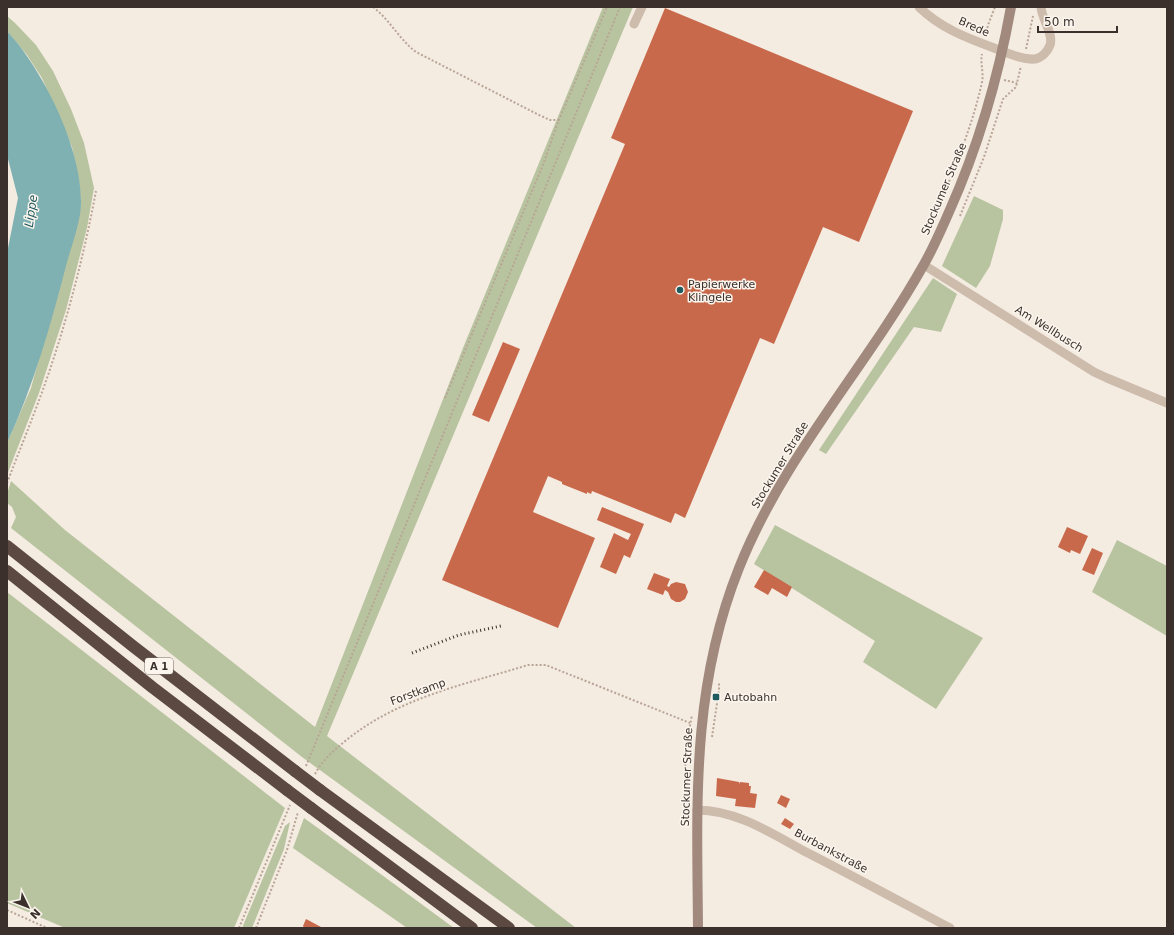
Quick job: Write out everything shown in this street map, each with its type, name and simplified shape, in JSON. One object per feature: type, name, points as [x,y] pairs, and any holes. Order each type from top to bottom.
[{"type":"highway","name":"A 1","points":[[7,546],[134,647],[300,769],[320,790],[509,928]]},
{"type":"highway","name":"A 1","points":[[11,574],[152,688],[287,790],[306,807],[472,928]]},
{"type":"main road","name":"Stockumer Straße","points":[[698,928],[697,810],[701,726],[710,666],[721,621],[739,568],[753,536],[785,476],[804,445],[876,341],[924,265],[958,194],[981,132],[1003,52],[1011,7]]},
{"type":"street","points":[[634,24],[642,7]]},
{"type":"street","name":"Brede","points":[[919,7],[926,14],[956,33],[1003,52]]},
{"type":"street","points":[[1003,52],[1031,59],[1040,58],[1048,49],[1051,38],[1042,16],[1041,7]]},
{"type":"street","name":"Am Wellbusch","points":[[924,265],[1094,372],[1167,403]]},
{"type":"street","name":"Burbankstraße","points":[[697,810],[720,812],[756,826],[833,865],[950,928]]},
{"type":"path","points":[[373,7],[383,15],[402,40],[416,52],[539,115],[550,120],[560,120]]},
{"type":"path","points":[[445,398],[543,165],[607,7]]},
{"type":"path","points":[[300,769],[620,7]]},
{"type":"path","points":[[939,208],[974,114],[984,74],[981,59],[988,26],[995,7]]},
{"type":"path","points":[[959,218],[984,157],[1003,99],[1016,87],[1033,14]]},
{"type":"path","points":[[7,483],[41,395],[68,312],[89,230],[96,191]]},
{"type":"path","name":"Forstkamp","points":[[313,778],[330,754],[375,720],[396,708],[415,700],[528,665],[546,665],[701,726]]},
{"type":"path","points":[[712,737],[719,690],[719,677]]},
{"type":"path","points":[[688,789],[684,769],[685,751],[693,708]]},
{"type":"path","points":[[239,928],[290,804]]},
{"type":"path","points":[[256,928],[287,850],[294,821],[306,807]]},
{"type":"path","points":[[7,910],[47,928]]},
{"type":"green space","points":[[603,7],[633,7],[327,736],[576,928],[537,928],[302,757],[11,528],[16,517],[12,507],[7,503],[7,494],[11,481],[65,530],[315,727],[463,348]]},
{"type":"green space","points":[[7,16],[36,45],[53,71],[71,109],[84,143],[94,188],[87,228],[66,310],[39,393],[7,475],[7,443],[31,388],[81,204],[79,182],[72,147],[42,78],[27,55],[7,31]]},
{"type":"green space","points":[[974,196],[1003,210],[1003,219],[990,266],[976,288],[942,266]]},
{"type":"green space","points":[[933,278],[957,294],[941,332],[914,327],[826,454],[819,450]]},
{"type":"green space","points":[[775,525],[983,638],[936,709],[863,662],[875,641],[754,564]]},
{"type":"green space","points":[[1117,540],[1167,566],[1167,636],[1092,592]]},
{"type":"green space","points":[[7,592],[285,808],[234,928],[65,928],[7,903]]},
{"type":"green space","points":[[304,818],[454,928],[407,928],[293,848]]},
{"type":"green space","points":[[290,822],[284,849],[252,928],[242,928],[285,826]]},
{"type":"water","name":"Lippe","points":[[7,31],[21,47],[34,67],[58,111],[68,135],[80,181],[81,210],[55,308],[34,377],[7,443],[7,253],[18,198],[7,155]]},
{"type":"building","name":"Papierwerke Klingele","points":[[665,8],[913,111],[859,242],[823,227],[774,344],[760,338],[685,518],[675,513],[671,523],[592,491],[591,494],[587,492],[587,494],[562,484],[562,482],[548,476],[533,512],[595,538],[558,628],[442,580],[625,144],[611,138]]},
{"type":"building","points":[[503,342],[520,349],[489,422],[472,415]]},
{"type":"building","points":[[602,507],[644,524],[630,558],[624,555],[616,574],[600,567],[614,533],[628,540],[631,534],[597,520]]},
{"type":"building","points":[[1067,527],[1088,536],[1080,554],[1071,550],[1070,553],[1058,547]]},
{"type":"building","points":[[1092,548],[1103,553],[1094,575],[1082,570]]},
{"type":"building","points":[[764,570],[792,587],[787,597],[772,588],[768,595],[754,587]]},
{"type":"building","points":[[654,573],[670,579],[667,586],[669,587],[671,584],[676,582],[685,584],[688,592],[685,599],[680,602],[676,602],[671,599],[668,592],[665,590],[663,595],[647,589]]},
{"type":"building","points":[[717,778],[739,782],[739,784],[740,782],[749,783],[749,786],[751,786],[750,793],[757,794],[755,808],[735,806],[736,799],[716,796]]},
{"type":"building","points":[[781,795],[790,799],[786,808],[777,803]]},
{"type":"building","points":[[785,818],[794,824],[790,829],[781,824]]},
{"type":"building","points":[[306,919],[321,928],[304,928],[303,926]]},
{"type":"railway","points":[[412,653],[459,635],[501,626]]},
{"type":"place","name":"Papierwerke Klingele","points":[[680,290]]},
{"type":"place","name":"Autobahn","points":[[716,697]]}]
